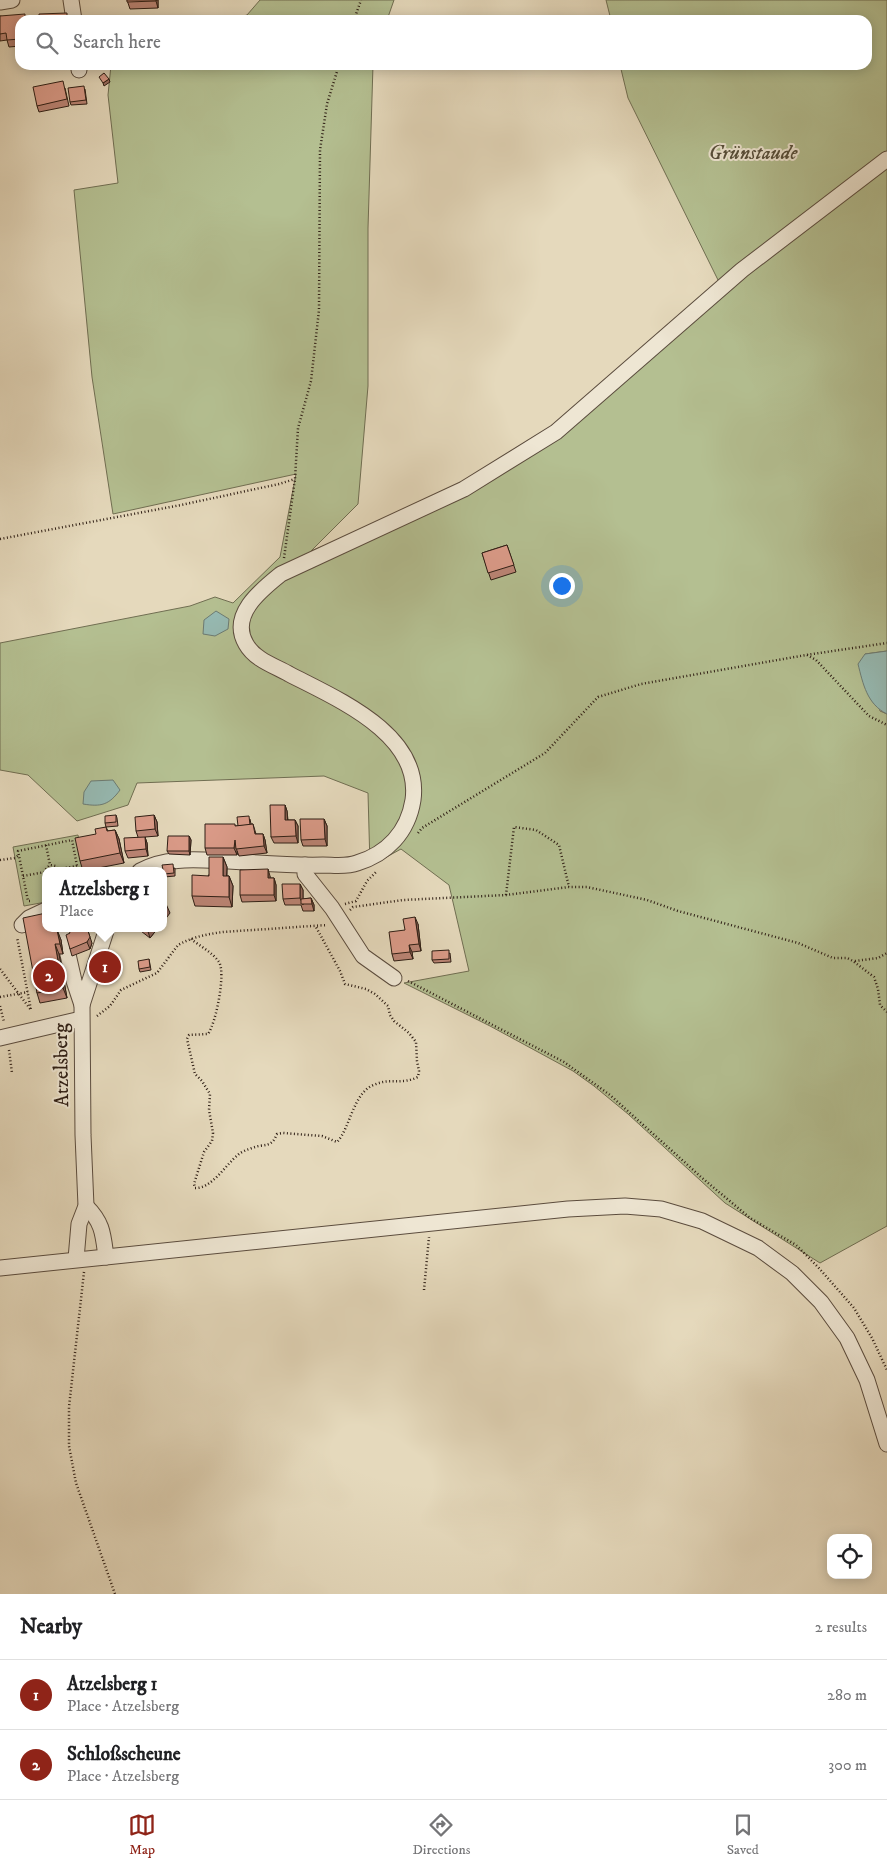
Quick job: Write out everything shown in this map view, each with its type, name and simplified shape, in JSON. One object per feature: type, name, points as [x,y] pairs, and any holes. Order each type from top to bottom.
[{"type":"street","points":[[0,2],[12,0]]},
{"type":"street","points":[[71,0],[73,15]]},
{"type":"street","points":[[146,867],[151,864],[173,860],[305,865],[355,864],[380,854],[393,842],[408,820],[414,790],[412,773],[406,757],[397,744],[368,718],[258,658],[246,644],[242,629],[244,614],[258,592],[281,574],[464,489],[556,432],[742,270],[887,159]]},
{"type":"street","points":[[305,865],[305,874],[335,913],[363,956],[394,978]]},
{"type":"street","points":[[19,930],[28,918],[42,905]]},
{"type":"street","points":[[0,1038],[81,1012],[63,932]]},
{"type":"street","name":"Atzelsberg","points":[[80,1259],[79,1224],[86,1206],[81,1012],[106,932]]},
{"type":"street","points":[[86,1206],[96,1216],[101,1227],[106,1256]]},
{"type":"street","points":[[0,1268],[568,1209],[625,1206],[661,1209],[702,1220],[758,1248],[792,1273],[821,1302],[847,1338],[867,1380],[887,1444]]},
{"type":"path","points":[[356,15],[361,0]]},
{"type":"path","points":[[281,574],[295,479],[298,428],[311,381],[319,310],[320,150],[327,104],[337,70]]},
{"type":"path","points":[[0,539],[180,505],[295,479]]},
{"type":"path","points":[[416,835],[422,828],[545,752],[598,697],[641,684],[887,643]]},
{"type":"path","points":[[806,655],[816,660],[869,716],[887,725]]},
{"type":"path","points":[[506,895],[514,827],[536,830],[559,845],[569,887]]},
{"type":"path","points":[[42,905],[28,901],[18,850],[72,840],[77,866],[72,867]]},
{"type":"path","points":[[46,845],[50,865]]},
{"type":"path","points":[[0,860],[15,858],[19,854]]},
{"type":"path","points":[[47,867],[54,864],[56,867]]},
{"type":"path","points":[[81,1012],[96,1016],[110,1006],[121,990],[156,973],[178,945],[191,939],[248,929],[329,925],[335,913],[356,901],[367,881],[376,872]]},
{"type":"path","points":[[23,876],[42,874]]},
{"type":"path","points":[[335,913],[353,907],[403,900],[506,895],[569,887],[587,887],[647,900],[678,911],[798,943],[833,958],[847,958],[874,977],[880,1005],[887,1012]]},
{"type":"path","points":[[191,939],[218,960],[221,972],[216,1016],[212,1028],[208,1034],[193,1034],[189,1035],[187,1039],[195,1074],[210,1094],[209,1110],[213,1133],[212,1141],[204,1152],[194,1184],[195,1188],[201,1188],[221,1173],[236,1156],[255,1146],[274,1142],[277,1134],[322,1136],[337,1142],[352,1110],[368,1088],[375,1084],[387,1082],[408,1082],[418,1077],[420,1071],[417,1061],[416,1042],[409,1033],[394,1021],[388,1006],[375,994],[366,989],[345,984],[316,927]]},
{"type":"path","points":[[0,969],[31,1010],[19,930]]},
{"type":"path","points":[[853,961],[878,958],[887,953]]},
{"type":"path","points":[[394,978],[407,981],[564,1062],[610,1095],[700,1177],[750,1218],[796,1245],[854,1308],[872,1338],[887,1370]]},
{"type":"path","points":[[0,997],[29,992]]},
{"type":"path","points":[[424,1290],[430,1223]]},
{"type":"path","points":[[80,1259],[69,1407],[69,1446],[76,1483],[116,1594]]},
{"type":"green space","points":[[260,0],[394,0],[389,15],[247,15]]},
{"type":"green space","name":"Grünstaude","points":[[606,0],[887,0],[887,651],[865,654],[880,711],[887,714],[887,1226],[820,1263],[725,1203],[628,1114],[573,1071],[490,1026],[404,983],[469,971],[449,885],[401,849],[370,866],[368,793],[324,776],[137,783],[128,805],[77,821],[28,775],[0,770],[0,643],[190,606],[215,597],[233,603],[280,557],[296,474],[113,514],[92,377],[74,190],[118,183],[108,95],[110,70],[373,70],[368,228],[368,386],[358,504],[311,551],[464,489],[556,432],[720,284],[628,98],[621,70],[872,70],[872,15],[610,15]]},
{"type":"green space","points":[[78,835],[83,867],[42,867],[42,903],[24,906],[13,847]]},
{"type":"water","points":[[216,611],[229,619],[228,629],[215,636],[203,634],[204,620]]},
{"type":"water","points":[[887,651],[887,714],[880,710],[870,699],[858,664],[865,654]]},
{"type":"water","points":[[113,780],[120,790],[112,799],[100,805],[83,804],[84,792],[91,781]]},
{"type":"building","points":[[127,0],[156,0],[156,1],[127,2]]},
{"type":"building","points":[[67,13],[67,15],[39,15]]},
{"type":"building","points":[[25,14],[15,15],[15,39],[7,40],[6,33],[0,34],[0,16]]},
{"type":"building","points":[[104,73],[109,79],[103,83],[99,77]]},
{"type":"building","points":[[63,81],[67,99],[37,106],[33,87]]},
{"type":"building","points":[[84,86],[86,100],[70,102],[68,88]]},
{"type":"building","points":[[507,545],[514,565],[488,573],[482,553]]},
{"type":"building","points":[[270,805],[285,805],[285,820],[295,820],[296,836],[271,837]]},
{"type":"building","points":[[116,815],[116,822],[105,823],[105,816]]},
{"type":"building","points":[[154,815],[155,829],[136,831],[135,817]]},
{"type":"building","points":[[249,816],[250,825],[238,826],[237,817]]},
{"type":"building","points":[[300,819],[324,819],[325,839],[301,840]]},
{"type":"building","points":[[205,824],[235,824],[235,826],[253,824],[255,834],[263,834],[264,846],[236,849],[235,840],[234,848],[205,848]]},
{"type":"building","points":[[106,827],[107,831],[115,830],[120,853],[80,861],[75,838],[96,834],[95,829]]},
{"type":"building","points":[[168,836],[189,836],[189,851],[167,851]]},
{"type":"building","points":[[145,837],[146,849],[125,851],[124,838]]},
{"type":"building","points":[[209,857],[223,857],[223,876],[229,876],[229,897],[192,896],[192,875],[209,876]]},
{"type":"building","points":[[173,864],[174,873],[167,874],[167,867],[162,867],[162,865]]},
{"type":"building","points":[[268,869],[268,878],[274,878],[274,895],[240,895],[240,870]]},
{"type":"building","points":[[282,884],[300,884],[300,898],[283,899]]},
{"type":"building","points":[[311,898],[312,904],[301,904],[301,899]]},
{"type":"building","points":[[42,914],[42,932],[57,932],[60,944],[55,944],[63,988],[37,993],[23,918]]},
{"type":"building","points":[[415,917],[419,944],[409,945],[410,952],[392,954],[389,932],[405,930],[403,919]]},
{"type":"building","points":[[88,932],[90,937],[87,942],[70,949],[66,935]]},
{"type":"building","points":[[449,950],[449,959],[432,960],[432,951]]},
{"type":"building","points":[[149,959],[150,967],[139,969],[138,961]]},
{"type":"building","points":[[101,960],[107,961],[106,968],[100,966]]},
{"type":"place","name":"Atzelsberg 1","points":[[105,967]]},
{"type":"place","name":"Schloßscheune","points":[[49,976]]}]
